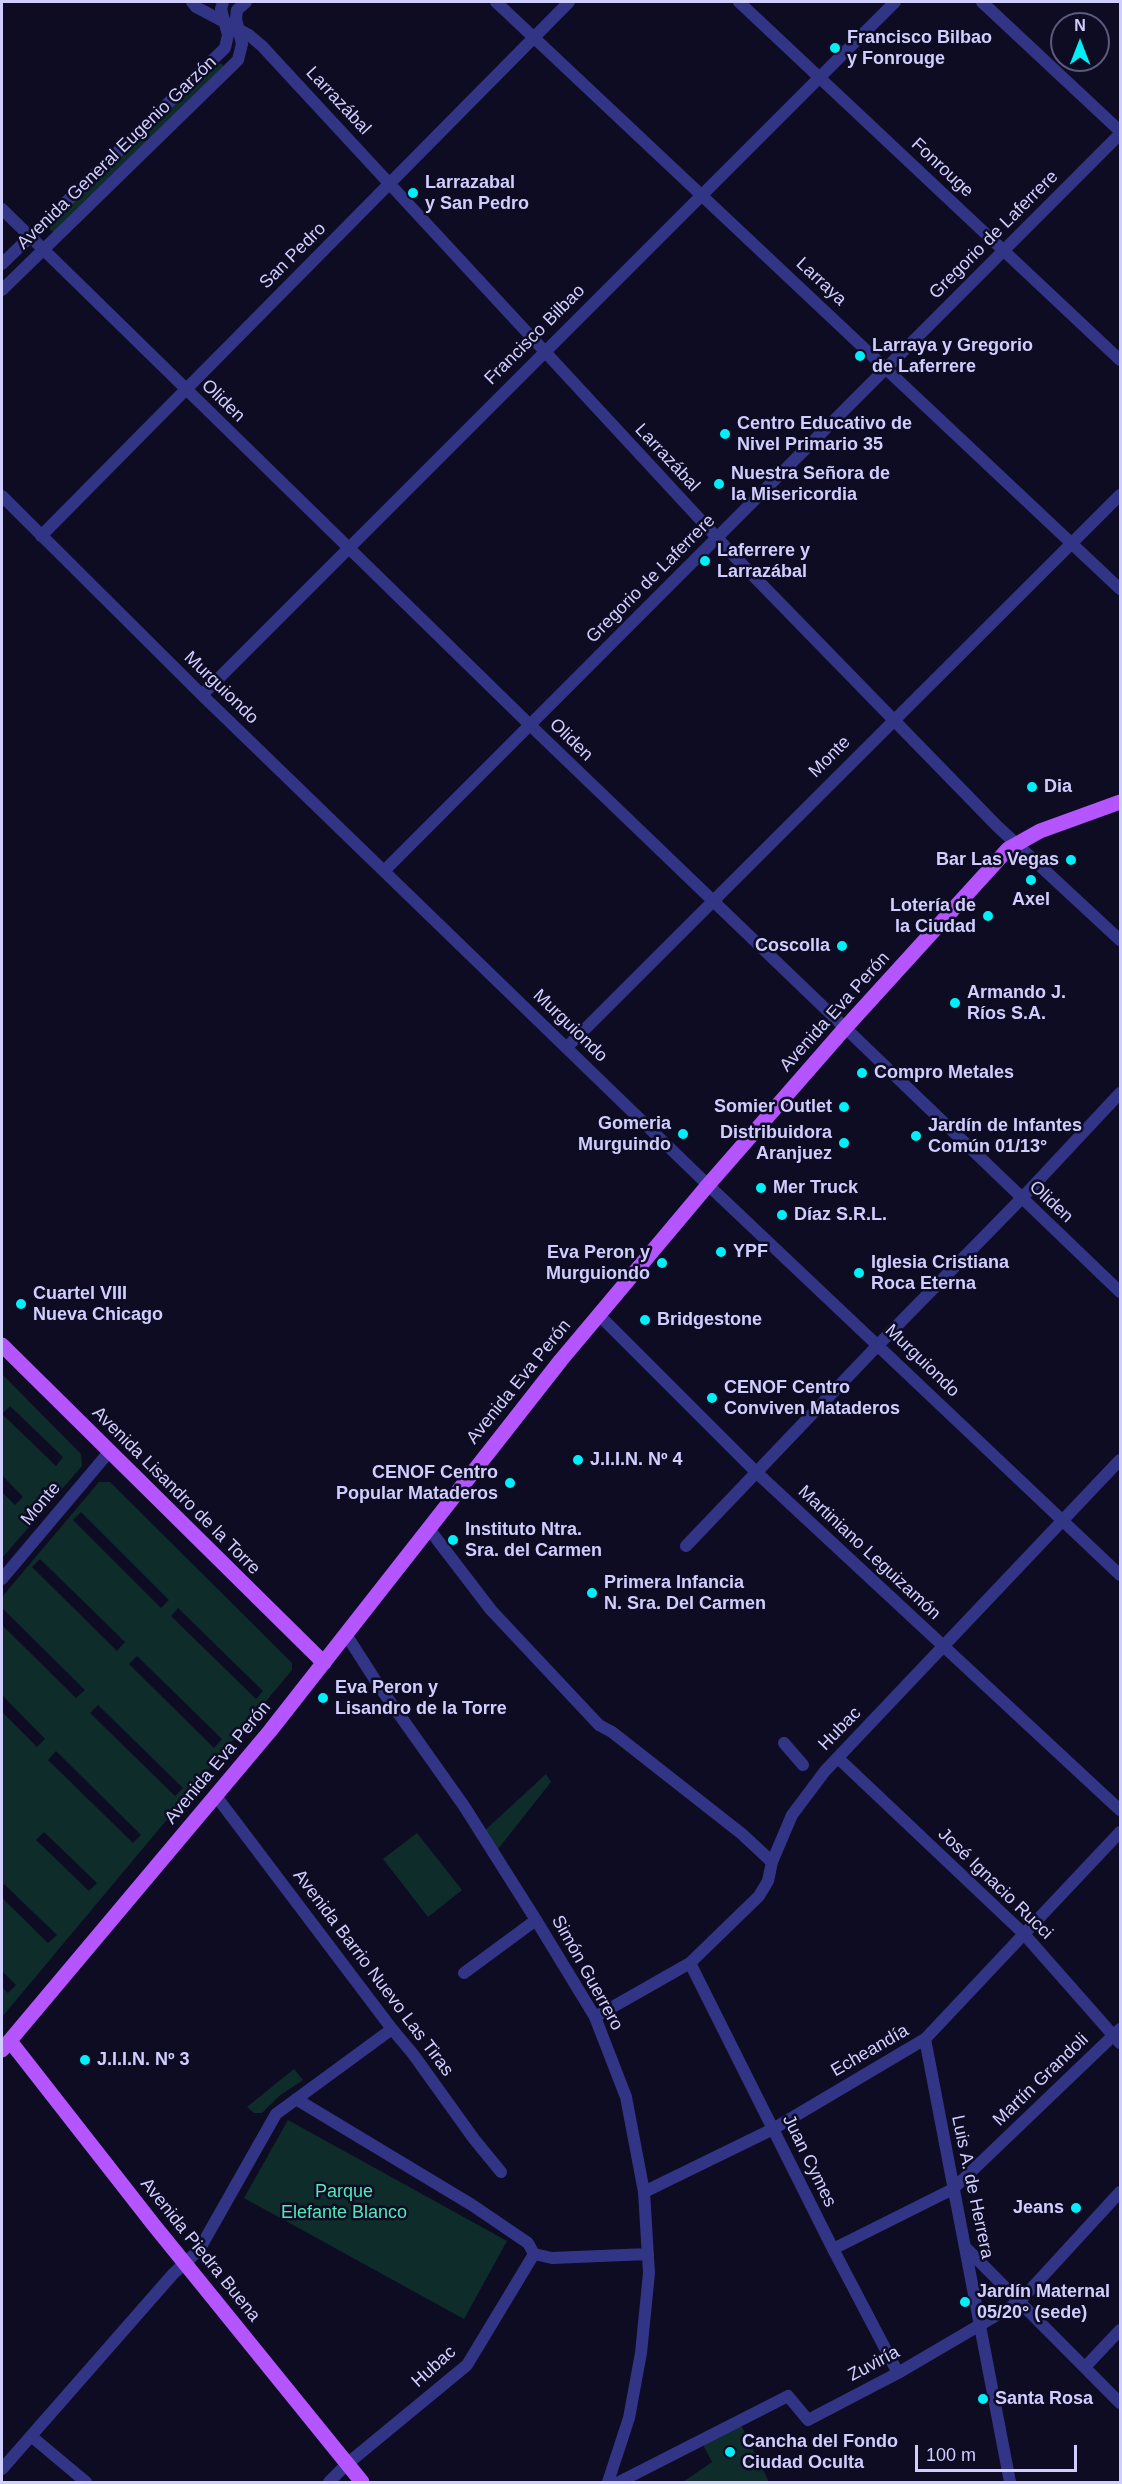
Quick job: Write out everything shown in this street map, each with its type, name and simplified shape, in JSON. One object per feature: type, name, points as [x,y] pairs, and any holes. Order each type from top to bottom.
[{"type":"main road","name":"Avenida Eva Perón","points":[[6,2045],[216,1796],[347,1636],[523,1408],[599,1315],[708,1185],[846,1027],[999,857],[1017,843],[1040,831],[1120,802]]},
{"type":"main road","name":"Avenida Lisandro de la Torre","points":[[2,1345],[324,1663]]},
{"type":"main road","name":"Avenida Piedra Buena","points":[[6,2045],[362,2482]]},
{"type":"street","name":"Larrazábal","points":[[192,2],[196,7],[225,22],[262,46],[717,538],[892,720],[1120,940]]},
{"type":"street","name":"Avenida General Eugenio Garzón","points":[[2,264],[219,56],[225,48],[228,35],[221,9],[223,2]]},
{"type":"street","name":"Avenida General Eugenio Garzón","points":[[2,290],[238,60],[242,44],[238,30],[237,10],[246,2]]},
{"type":"street","name":"Larraya","points":[[496,2],[1120,589]]},
{"type":"street","name":"San Pedro","points":[[41,536],[569,2]]},
{"type":"street","name":"Fonrouge","points":[[739,2],[1120,360]]},
{"type":"street","name":"Francisco Bilbao","points":[[202,695],[895,2]]},
{"type":"street","points":[[982,2],[1120,133]]},
{"type":"street","name":"Gregorio de Laferrere","points":[[384,871],[1120,133]]},
{"type":"street","name":"Oliden","points":[[2,209],[530,725],[1120,1292]]},
{"type":"street","name":"Monte","points":[[567,1047],[892,720],[1120,495]]},
{"type":"street","name":"Murguiondo","points":[[2,496],[202,695],[708,1185],[879,1344],[1120,1575]]},
{"type":"street","points":[[686,1546],[1021,1199],[1120,1093]]},
{"type":"street","name":"Martiniano Leguizamón","points":[[599,1315],[756,1472],[1120,1810]]},
{"type":"street","name":"Monte","points":[[2,1579],[109,1452]]},
{"type":"street","name":"Hubac","points":[[595,2017],[690,1963],[759,1896],[768,1881],[772,1862],[792,1815],[825,1771],[1120,1460]]},
{"type":"street","points":[[429,1529],[491,1610],[599,1725],[612,1732],[742,1834],[772,1862]]},
{"type":"street","name":"Simón Guerrero","points":[[347,1636],[379,1686],[464,1806],[595,2017],[626,2097],[644,2192],[649,2273],[641,2353],[629,2418],[608,2482]]},
{"type":"street","points":[[784,1743],[803,1766]]},
{"type":"street","name":"José Ignacio Rucci","points":[[838,1758],[1024,1934],[1118,2035]]},
{"type":"street","name":"Avenida Barrio Nuevo Las Tiras","points":[[216,1796],[501,2172]]},
{"type":"street","name":"Echeandía","points":[[644,2192],[773,2129],[925,2039],[1120,1832]]},
{"type":"street","points":[[464,1972],[536,1920]]},
{"type":"street","name":"Juan Cymes","points":[[690,1963],[833,2249],[898,2373]]},
{"type":"street","points":[[2,2469],[173,2274],[199,2250],[276,2114],[392,2029]]},
{"type":"street","name":"Martín Grandoli","points":[[833,2249],[953,2188],[1118,2035]]},
{"type":"street","name":"Luis A. de Herrera","points":[[925,2039],[1010,2482]]},
{"type":"street","points":[[296,2099],[472,2205],[528,2243],[534,2254],[552,2258],[648,2253]]},
{"type":"street","name":"Zuviría","points":[[620,2482],[788,2396],[808,2420],[898,2373],[1018,2302],[1120,2192]]},
{"type":"street","points":[[967,2249],[1018,2302],[1086,2366],[1120,2403]]},
{"type":"street","name":"Hubac","points":[[329,2482],[467,2365],[534,2254]]},
{"type":"street","points":[[1086,2366],[1120,2330]]},
{"type":"street","points":[[31,2436],[86,2482]]},
{"type":"green space","points":[[217,63],[224,67],[54,232],[50,230],[50,225]]},
{"type":"green space","points":[[2,1374],[81,1454],[82,1466],[2,1558],[2,1492],[15,1505],[23,1497],[2,1475]],"holes":[[[10,1406],[63,1457],[56,1466],[2,1414]]]},
{"type":"green space","points":[[99,1482],[110,1482],[292,1663],[292,1670],[2,2017],[2,1987],[8,1993],[16,1985],[2,1971],[2,1898],[48,1943],[57,1935],[4,1884],[2,1886],[2,1712],[37,1747],[45,1739],[2,1695],[2,1625],[76,1698],[85,1690],[2,1608],[2,1597]],"holes":[[[81,1512],[169,1600],[161,1608],[73,1520]],[[40,1559],[125,1642],[117,1651],[32,1567]],[[178,1608],[263,1691],[256,1699],[171,1616]],[[137,1656],[222,1739],[214,1748],[129,1664]],[[98,1705],[183,1788],[175,1796],[90,1713]],[[56,1751],[141,1835],[133,1843],[48,1760]],[[44,1832],[97,1883],[89,1891],[36,1840]]]},
{"type":"green space","points":[[546,1774],[551,1782],[494,1854],[481,1834]]},
{"type":"green space","points":[[417,1833],[462,1890],[428,1917],[383,1859]]},
{"type":"green space","points":[[294,2069],[303,2080],[279,2096],[262,2113],[254,2113],[247,2107]]},
{"type":"green space","name":"Parque Elefante Blanco","points":[[288,2120],[507,2241],[464,2319],[244,2198]]},
{"type":"green space","name":"Cancha del Fondo Ciudad Oculta","points":[[739,2421],[769,2482],[683,2482],[712,2462],[701,2441]]},
{"type":"place","name":"Francisco Bilbao y Fonrouge","points":[[835,48]]},
{"type":"place","name":"Larrazabal y San Pedro","points":[[413,193]]},
{"type":"place","name":"Larraya y Gregorio de Laferrere","points":[[860,356]]},
{"type":"place","name":"Centro Educativo de Nivel Primario 35","points":[[725,434]]},
{"type":"place","name":"Nuestra Señora de la Misericordia","points":[[719,484]]},
{"type":"place","name":"Laferrere y Larrazábal","points":[[705,561]]},
{"type":"place","name":"Dia","points":[[1032,787]]},
{"type":"place","name":"Bar Las Vegas","points":[[1071,860]]},
{"type":"place","name":"Axel","points":[[1031,880]]},
{"type":"place","name":"Lotería de la Ciudad","points":[[988,916]]},
{"type":"place","name":"Coscolla","points":[[842,946]]},
{"type":"place","name":"Armando J. Ríos S.A.","points":[[955,1003]]},
{"type":"place","name":"Compro Metales","points":[[862,1073]]},
{"type":"place","name":"Somier Outlet","points":[[844,1107]]},
{"type":"place","name":"Gomeria Murguindo","points":[[683,1134]]},
{"type":"place","name":"Jardín de Infantes Común 01/13°","points":[[916,1136]]},
{"type":"place","name":"Distribuidora Aranjuez","points":[[844,1143]]},
{"type":"place","name":"Mer Truck","points":[[761,1188]]},
{"type":"place","name":"Díaz S.R.L.","points":[[782,1215]]},
{"type":"place","name":"YPF","points":[[721,1252]]},
{"type":"place","name":"Eva Peron y Murguiondo","points":[[662,1263]]},
{"type":"place","name":"Iglesia Cristiana Roca Eterna","points":[[859,1273]]},
{"type":"place","name":"Cuartel VIII Nueva Chicago","points":[[21,1304]]},
{"type":"place","name":"Bridgestone","points":[[645,1320]]},
{"type":"place","name":"CENOF Centro Conviven Mataderos","points":[[712,1398]]},
{"type":"place","name":"J.I.I.N. Nº 4","points":[[578,1460]]},
{"type":"place","name":"CENOF Centro Popular Mataderos","points":[[510,1483]]},
{"type":"place","name":"Instituto Ntra. Sra. del Carmen","points":[[453,1540]]},
{"type":"place","name":"Primera Infancia N. Sra. Del Carmen","points":[[592,1593]]},
{"type":"place","name":"Eva Peron y Lisandro de la Torre","points":[[323,1698]]},
{"type":"place","name":"J.I.I.N. Nº 3","points":[[85,2060]]},
{"type":"place","name":"Jeans","points":[[1076,2208]]},
{"type":"place","name":"Jardín Maternal 05/20° (sede)","points":[[965,2302]]},
{"type":"place","name":"Santa Rosa","points":[[983,2399]]},
{"type":"place","name":"Cancha del Fondo Ciudad Oculta","points":[[730,2452]]}]
